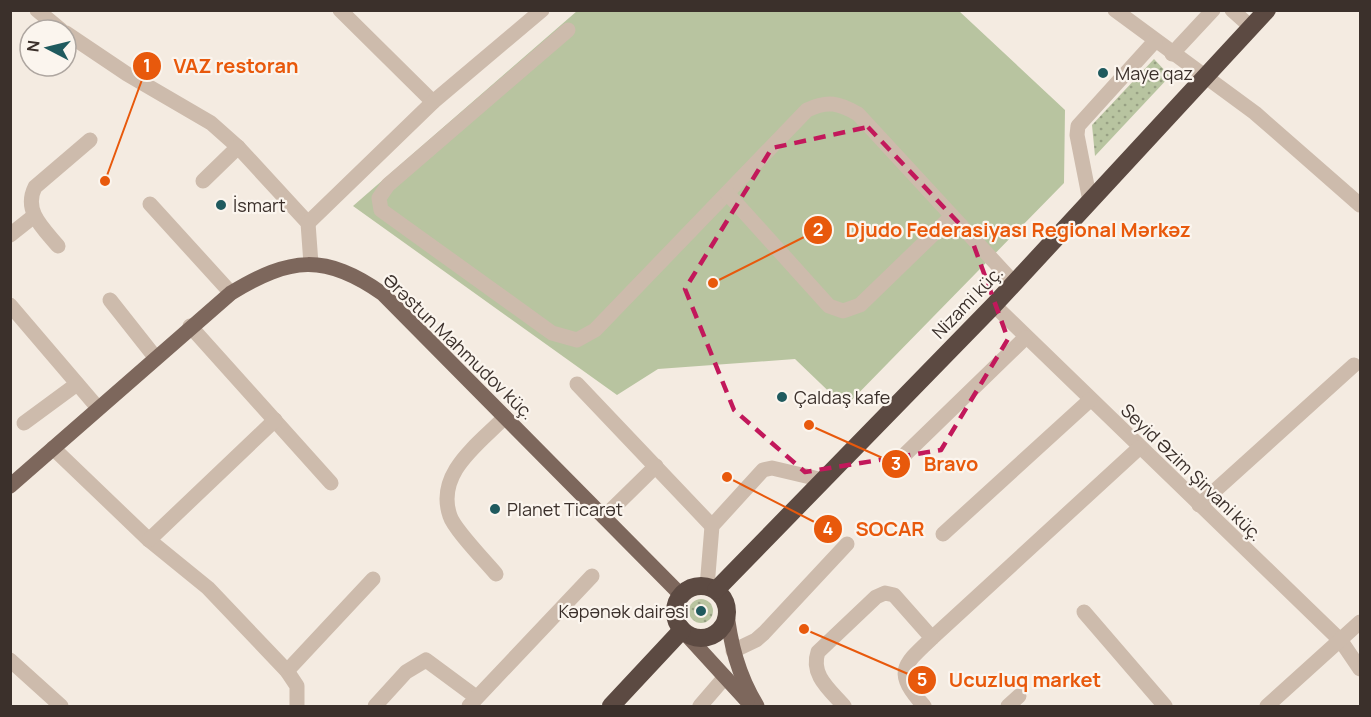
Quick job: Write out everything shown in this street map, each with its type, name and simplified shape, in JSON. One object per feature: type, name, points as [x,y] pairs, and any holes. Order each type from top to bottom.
[{"type":"highway","name":"Nizami küç.","points":[[711,589],[823,480],[994,305],[1267,10]]},
{"type":"highway","points":[[688,589],[711,589],[726,606],[726,616],[717,632],[699,638],[682,630],[674,613],[681,595],[688,589]]},
{"type":"highway","points":[[610,706],[682,630]]},
{"type":"main road","name":"Ərəstun Mahmudov küç.","points":[[10,486],[190,326],[231,293],[272,271],[311,264],[344,270],[383,294],[681,595]]},
{"type":"main road","points":[[726,606],[733,651],[745,686],[757,706]]},
{"type":"main road","points":[[682,630],[753,706]]},
{"type":"street","points":[[340,10],[433,102]]},
{"type":"street","points":[[308,223],[433,102],[542,10]]},
{"type":"street","points":[[1115,10],[1255,113],[1360,205]]},
{"type":"street","points":[[1172,54],[1213,10]]},
{"type":"street","points":[[1232,10],[1251,27]]},
{"type":"street","points":[[568,30],[388,185],[379,198],[381,210],[552,333],[577,340],[595,330],[807,110],[824,102],[840,104],[858,114],[1014,283]]},
{"type":"street","points":[[78,41],[127,74],[211,123],[238,147],[308,223],[311,264]]},
{"type":"street","points":[[1090,201],[1077,135],[1078,126],[1155,41]]},
{"type":"street","points":[[58,246],[34,216],[30,207],[35,187],[90,140]]},
{"type":"street","points":[[202,181],[238,147]]},
{"type":"street","points":[[727,193],[829,306],[843,311],[860,305],[952,216]]},
{"type":"street","points":[[150,204],[231,293]]},
{"type":"street","points":[[10,236],[34,216]]},
{"type":"street","points":[[110,300],[155,357]]},
{"type":"street","points":[[10,305],[98,408]]},
{"type":"street","name":"Seyid Əzim Şirvani küç.","points":[[994,305],[1025,338],[1341,641],[1360,669]]},
{"type":"street","points":[[190,326],[331,483]]},
{"type":"street","points":[[892,467],[1025,338]]},
{"type":"street","points":[[1198,505],[1354,365]]},
{"type":"street","points":[[24,423],[77,384]]},
{"type":"street","points":[[577,384],[712,526]]},
{"type":"street","points":[[943,534],[1090,400]]},
{"type":"street","points":[[496,574],[450,517],[447,492],[452,472],[505,417]]},
{"type":"street","points":[[148,540],[275,420]]},
{"type":"street","points":[[53,448],[148,540],[208,588],[287,671],[297,686],[297,706]]},
{"type":"street","points":[[924,706],[907,687],[903,674],[908,660],[1139,448]]},
{"type":"street","points":[[604,517],[656,466]]},
{"type":"street","points":[[711,589],[712,526],[763,470],[772,468],[823,480]]},
{"type":"street","points":[[733,651],[756,640],[764,633],[847,544]]},
{"type":"street","points":[[375,706],[406,672],[426,660],[442,669],[473,702],[592,576]]},
{"type":"street","points":[[287,671],[373,579]]},
{"type":"street","points":[[844,706],[817,674],[814,663],[818,652],[876,597],[885,593],[894,595],[932,638]]},
{"type":"street","points":[[1084,612],[1165,706]]},
{"type":"street","points":[[1267,706],[1341,641],[1360,621]]},
{"type":"street","points":[[1341,641],[1360,652]]},
{"type":"street","points":[[10,660],[61,706]]},
{"type":"street","points":[[700,706],[725,677]]},
{"type":"highlighted area","points":[[868,127],[970,235],[1008,339],[941,450],[805,472],[734,410],[685,289],[772,148]]},
{"type":"green space","points":[[577,11],[959,11],[1065,110],[1064,183],[845,407],[795,359],[658,369],[617,395],[353,206]]},
{"type":"green space","points":[[1154,59],[1170,76],[1095,156],[1092,125]]},
{"type":"green space","name":"Kəpənək dairəsi","points":[[701,599],[710,602],[713,611],[710,620],[701,623],[692,620],[689,611],[692,602]]},
{"type":"place","name":"Maye qaz","points":[[1103,73]]},
{"type":"place","name":"VAZ restoran","points":[[105,181]]},
{"type":"place","name":"İsmart","points":[[221,205]]},
{"type":"place","name":"Djudo Federasiyası Regional Mərkəz","points":[[713,283]]},
{"type":"place","name":"Çaldaş kafe","points":[[782,397]]},
{"type":"place","name":"Bravo","points":[[809,425]]},
{"type":"place","name":"SOCAR","points":[[727,477]]},
{"type":"place","name":"Planet Ticarət","points":[[495,509]]},
{"type":"place","name":"Kəpənək dairəsi","points":[[701,611]]},
{"type":"place","name":"Ucuzluq market","points":[[804,629]]}]
